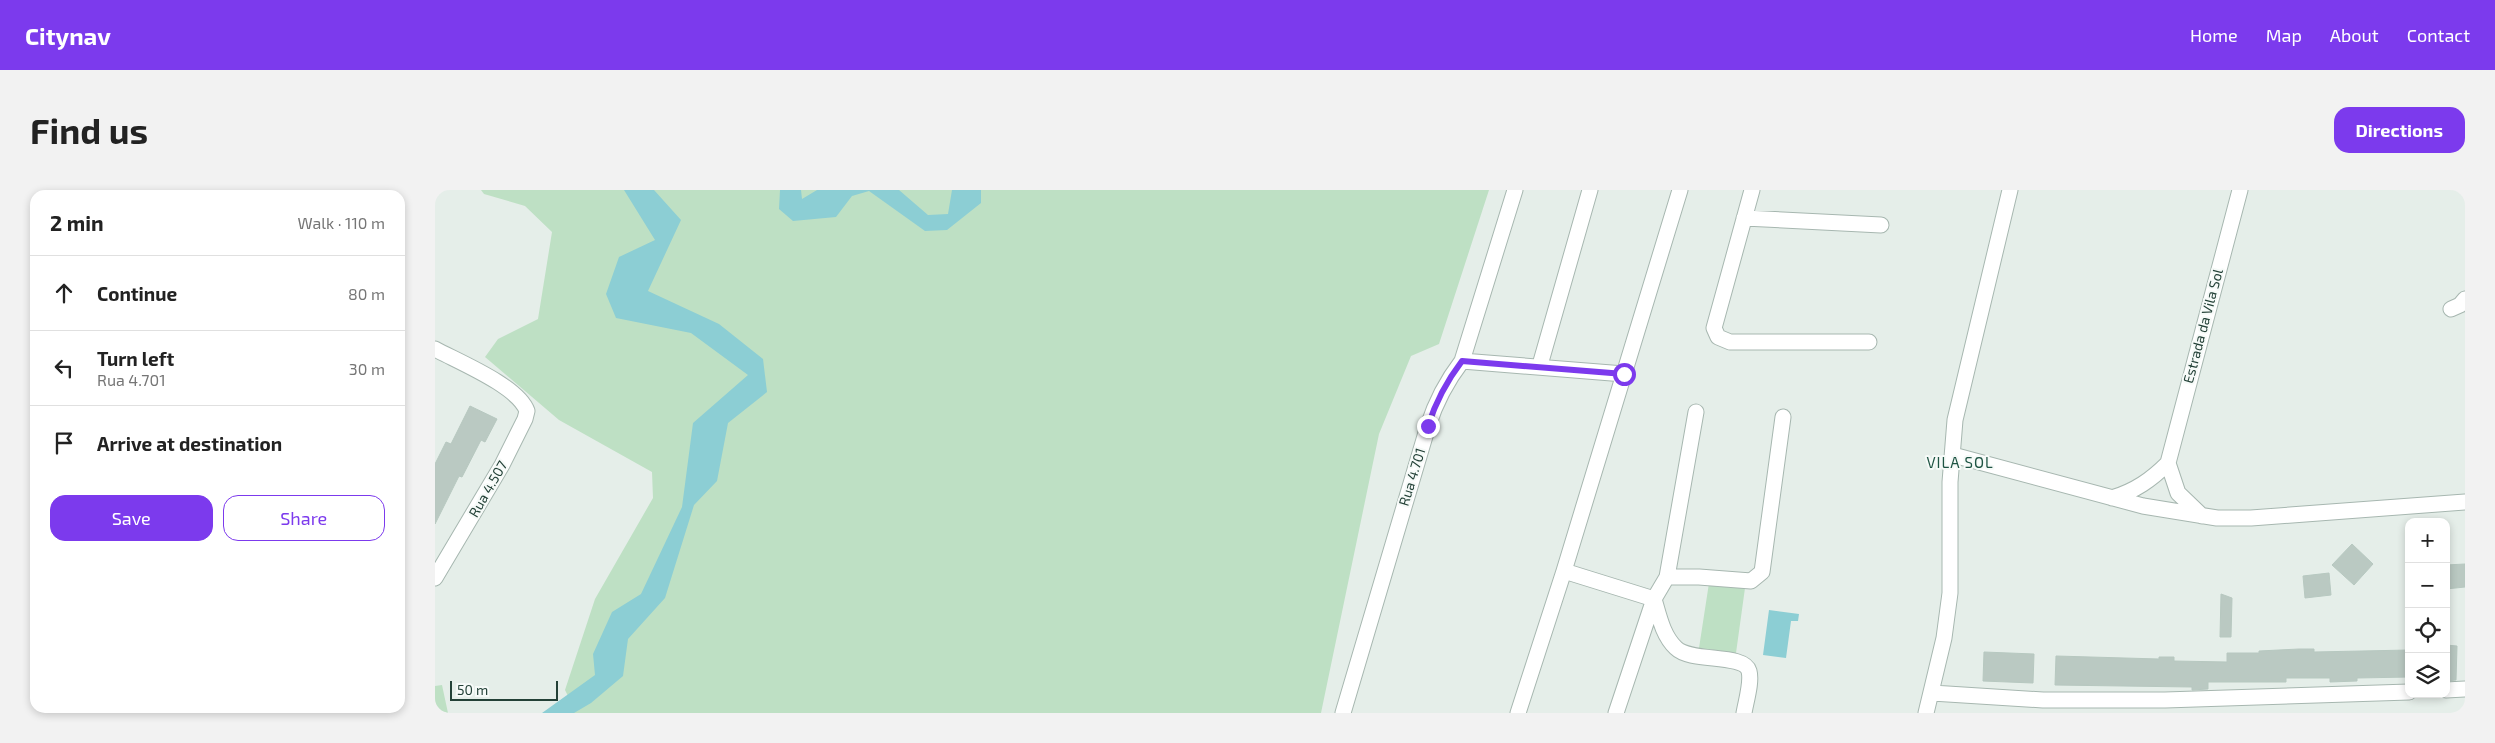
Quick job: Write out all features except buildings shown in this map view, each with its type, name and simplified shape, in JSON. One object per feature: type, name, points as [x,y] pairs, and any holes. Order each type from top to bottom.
[{"type":"street","name":"Rua 4.701","points":[[1343,713],[1409,484],[1436,401],[1446,382],[1462,361],[1515,190]]},
{"type":"street","points":[[1540,366],[1590,190]]},
{"type":"street","points":[[1518,713],[1564,572],[1680,190]]},
{"type":"street","points":[[1752,190],[1715,328],[1718,337],[1730,342],[1869,342]]},
{"type":"street","points":[[1926,713],[1944,638],[1950,593],[1950,482],[1955,420],[2010,190]]},
{"type":"street","name":"Estrada da Vila Sol","points":[[2168,463],[2239,190]]},
{"type":"street","points":[[1744,218],[1881,225]]},
{"type":"street","points":[[2451,309],[2460,305],[2465,299]]},
{"type":"street","name":"Rua 4.507","points":[[435,349],[518,397],[527,411],[525,419],[502,465],[435,578]]},
{"type":"street","points":[[1462,361],[1624,374]]},
{"type":"street","points":[[1616,713],[1654,599],[1667,577],[1696,412]]},
{"type":"street","points":[[1667,577],[1699,576],[1751,581],[1759,576],[1783,417]]},
{"type":"street","points":[[1953,455],[2112,498],[2202,516],[2251,518],[2465,502]]},
{"type":"street","points":[[2112,498],[2138,488],[2155,476],[2168,463],[2178,494],[2202,516]]},
{"type":"street","points":[[1564,572],[1654,599]]},
{"type":"street","points":[[1654,599],[1669,640],[1677,650],[1695,657],[1737,661],[1746,666],[1750,673],[1744,713]]},
{"type":"street","points":[[2450,690],[2465,689]]},
{"type":"street","points":[[1932,693],[2043,700],[2165,700],[2405,692]]},
{"type":"green space","points":[[481,190],[1489,190],[1439,344],[1411,356],[1379,434],[1321,713],[543,713],[568,696],[565,690],[595,599],[653,498],[652,472],[559,420],[485,357],[498,339],[538,319],[552,232],[525,206],[484,194]]},
{"type":"green space","points":[[1709,583],[1745,588],[1736,653],[1699,648]]},
{"type":"green space","points":[[442,685],[448,713],[435,713],[435,686]]},
{"type":"water","points":[[624,190],[654,190],[681,220],[648,291],[719,324],[763,359],[767,392],[728,423],[717,481],[694,505],[665,598],[628,639],[623,676],[591,703],[574,713],[542,713],[595,675],[593,654],[612,612],[641,594],[682,507],[693,423],[748,375],[691,333],[616,318],[606,294],[619,257],[655,240]]},
{"type":"water","points":[[780,190],[801,190],[802,199],[817,190],[899,190],[928,215],[948,214],[952,190],[981,190],[981,203],[947,230],[925,231],[869,191],[852,196],[836,217],[793,221],[779,209]]},
{"type":"water","points":[[1769,610],[1799,614],[1798,621],[1791,621],[1786,658],[1763,655]]},
{"type":"district","name":"VILA SOL","points":[[1960,463]]},
{"type":"route","points":[[1428,426],[1436,401],[1446,382],[1462,361],[1624,374]]}]
